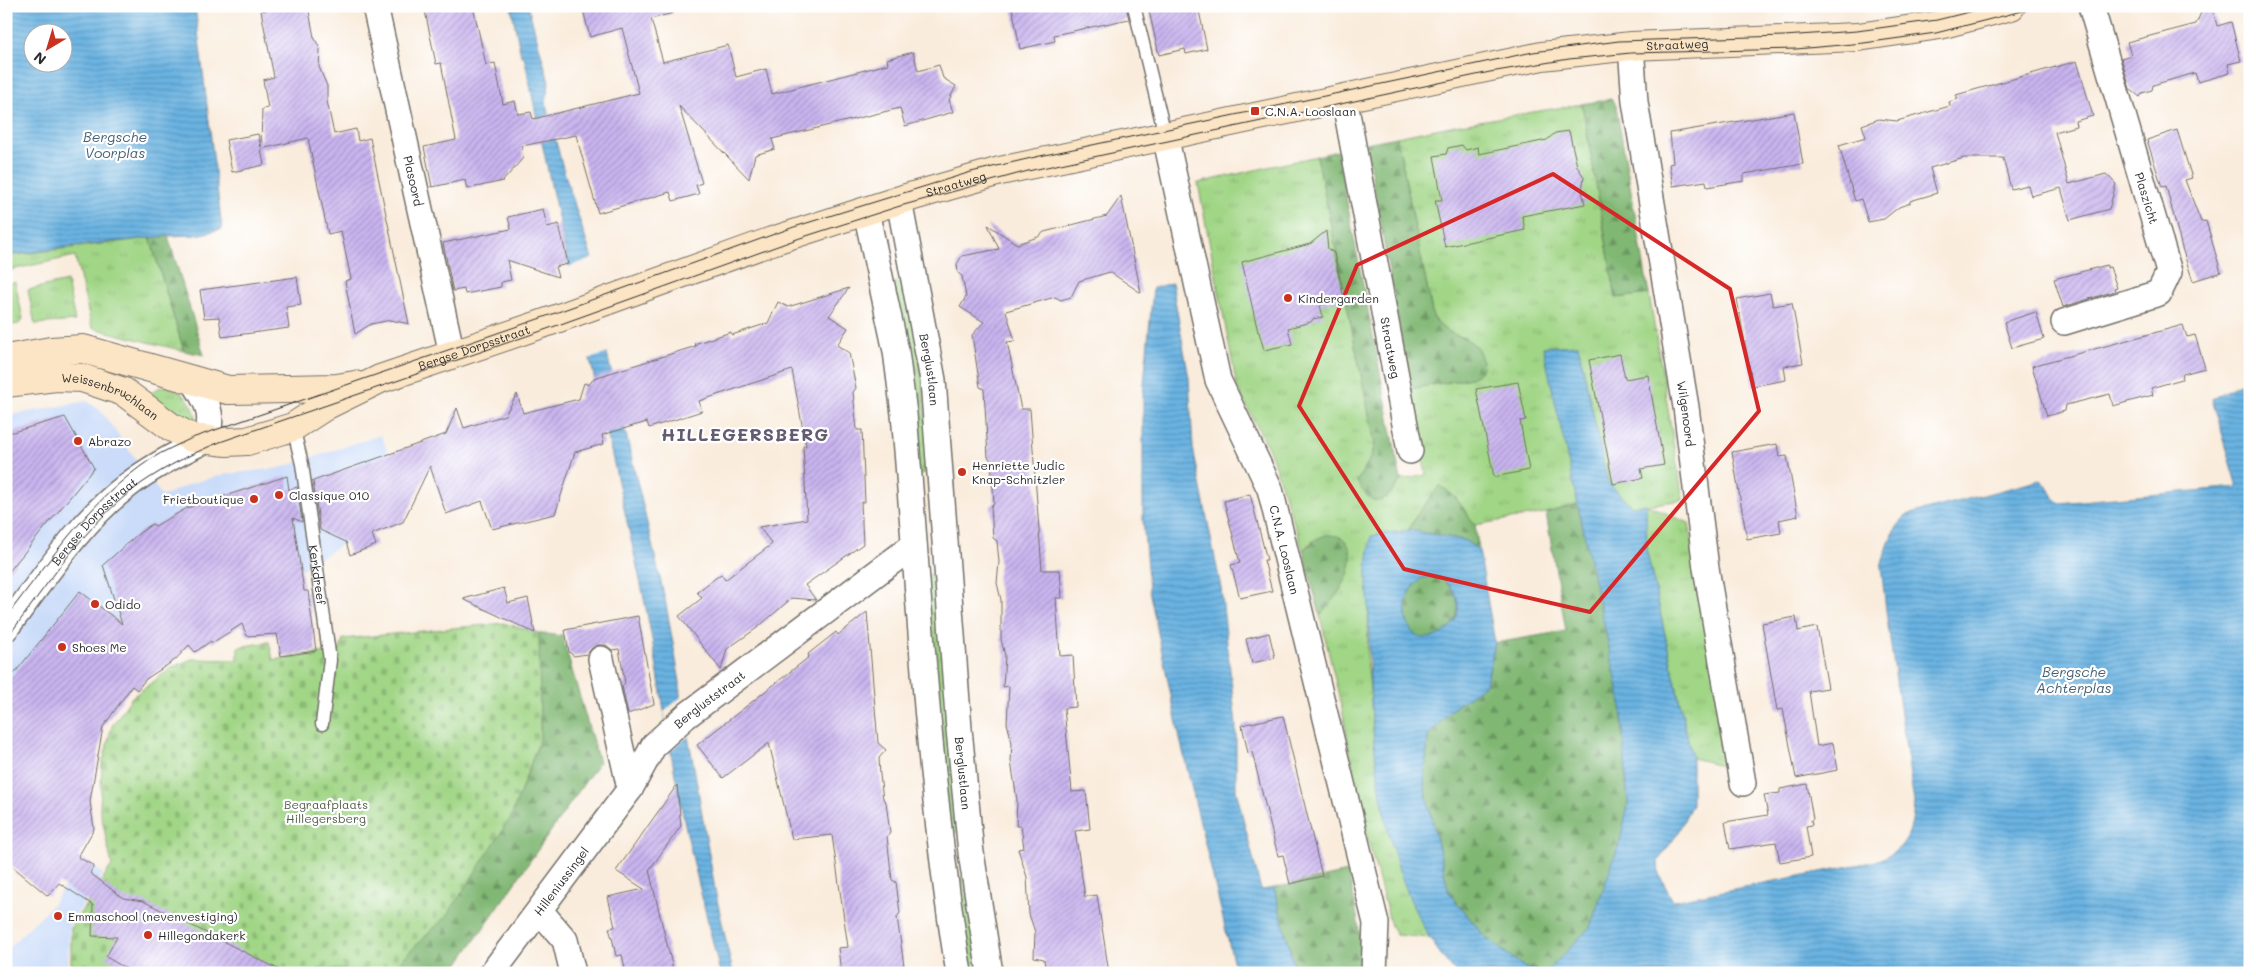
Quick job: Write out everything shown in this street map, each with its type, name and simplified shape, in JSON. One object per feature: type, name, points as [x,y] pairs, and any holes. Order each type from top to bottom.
[{"type":"street","name":"Plasoord","points":[[375,6],[452,354]]},
{"type":"street","name":"Straatweg","points":[[578,312],[772,241],[903,199],[1000,171],[1165,135],[1542,56],[1630,46],[1858,37],[1940,25],[2012,6]]},
{"type":"street","name":"Plaszicht","points":[[2064,322],[2159,293],[2169,272],[2091,6]]},
{"type":"street","name":"Wilgenoord","points":[[1630,46],[1635,102],[1686,407],[1706,568],[1743,783]]},
{"type":"street","name":"Straatweg","points":[[1344,97],[1410,451]]},
{"type":"street","name":"C.N.A. Looslaan","points":[[1165,135],[1218,380],[1270,489],[1376,923],[1374,973]]},
{"type":"street","name":"Berglustlaan","points":[[903,199],[900,206],[934,380],[959,729],[971,854],[990,973]]},
{"type":"street","points":[[862,212],[867,216],[896,351],[904,414],[935,798],[959,973]]},
{"type":"street","name":"Bergse Dorpsstraat","points":[[192,379],[228,390],[248,392],[271,389],[337,388],[371,382],[578,312]]},
{"type":"street","name":"Weissenbruchlaan","points":[[13,370],[51,351],[83,349],[192,379]]},
{"type":"street","name":"Weissenbruchlaan","points":[[13,370],[56,377],[82,378],[99,382],[124,392],[181,434],[206,440]]},
{"type":"street","points":[[192,379],[202,394],[211,417],[206,440]]},
{"type":"street","name":"Bergse Dorpsstraat","points":[[6,628],[74,539],[125,487],[170,457],[206,440],[247,441],[293,427],[371,382]]},
{"type":"street","points":[[914,545],[945,542]]},
{"type":"street","name":"Bergluststraat","points":[[630,789],[654,745],[686,716],[914,545]]},
{"type":"street","points":[[601,659],[630,789]]},
{"type":"street","name":"Hilleniussingel","points":[[492,973],[630,789]]},
{"type":"street","points":[[942,857],[971,854]]},
{"type":"street","points":[[540,911],[565,940],[572,973]]},
{"type":"lane","points":[[1134,6],[1165,135]]},
{"type":"lane","name":"Kerkdreef","points":[[293,427],[302,464],[330,660],[322,724]]},
{"type":"highlighted area","points":[[1553,174],[1730,289],[1759,411],[1590,612],[1404,569],[1299,406],[1357,265]]},
{"type":"shaded area","points":[[87,401],[101,411],[162,496],[192,483],[226,474],[280,468],[381,435],[408,503],[56,723],[6,811],[6,416]]},
{"type":"shaded area","name":"Emmaschool (nevenvestiging)","points":[[83,858],[103,874],[69,926],[68,965],[71,973],[6,973],[6,950],[51,906]]},
{"type":"green space","points":[[1611,99],[1616,105],[1649,294],[1616,298],[1582,104]]},
{"type":"green space","points":[[1582,104],[1616,298],[1649,294],[1683,500],[1647,505],[1689,523],[1730,767],[1692,758],[1647,552],[1646,505],[1631,506],[1608,482],[1578,345],[1544,347],[1578,504],[1546,513],[1475,525],[1455,497],[1416,516],[1409,530],[1371,536],[1367,659],[1378,774],[1399,867],[1411,900],[1430,938],[1397,935],[1391,926],[1361,813],[1342,709],[1320,616],[1342,587],[1316,539],[1303,550],[1271,454],[1237,387],[1198,183],[1317,156],[1375,444],[1371,457],[1357,482],[1387,498],[1401,480],[1426,475],[1410,389],[1471,378],[1466,338],[1447,331],[1433,317],[1397,137],[1455,125]]},
{"type":"green space","points":[[1397,137],[1433,317],[1448,332],[1471,342],[1477,347],[1483,368],[1477,375],[1471,378],[1410,389],[1366,143]]},
{"type":"green space","points":[[1337,151],[1401,480],[1384,499],[1379,501],[1369,497],[1357,481],[1371,457],[1375,444],[1317,156]]},
{"type":"green space","points":[[168,236],[204,355],[184,351],[150,238]]},
{"type":"green space","points":[[150,238],[184,351],[92,328],[75,256],[6,271],[6,256]]},
{"type":"green space","points":[[904,280],[918,341],[932,472],[918,474],[890,284]]},
{"type":"green space","points":[[67,281],[75,321],[35,324],[28,290]]},
{"type":"green space","points":[[15,282],[23,319],[19,324],[6,326],[6,284]]},
{"type":"green space","points":[[164,386],[178,391],[189,401],[195,414],[196,429],[148,396],[156,389]]},
{"type":"green space","points":[[1440,485],[1455,497],[1475,525],[1479,550],[1464,540],[1409,530],[1416,516]]},
{"type":"green space","points":[[1578,504],[1621,702],[1628,804],[1620,841],[1590,927],[1546,973],[1524,967],[1485,937],[1449,893],[1424,783],[1428,736],[1451,710],[1486,684],[1495,643],[1566,631],[1546,513]]},
{"type":"green space","points":[[1326,535],[1338,536],[1344,540],[1350,550],[1351,559],[1347,577],[1320,616],[1303,550],[1316,539]]},
{"type":"green space","points":[[925,575],[938,575],[958,832],[950,834]]},
{"type":"green space","points":[[1440,577],[1454,593],[1458,608],[1454,621],[1445,632],[1433,637],[1421,637],[1411,630],[1406,615],[1407,599],[1411,590],[1422,578]]},
{"type":"green space","name":"Begraafplaats Hillegersberg","points":[[504,623],[539,633],[540,738],[511,817],[448,914],[390,971],[318,969],[316,973],[74,973],[71,963],[71,927],[112,865],[100,810],[102,765],[112,726],[132,697],[173,667],[192,659],[238,660],[238,647],[269,642],[273,660],[340,650],[343,639]]},
{"type":"green space","points":[[539,633],[562,636],[599,762],[452,973],[316,973],[318,969],[390,971],[511,817],[540,739]]},
{"type":"green space","points":[[1348,872],[1358,922],[1361,947],[1361,973],[1296,973],[1274,888]]},
{"type":"green space","points":[[956,877],[963,877],[980,973],[967,973]]},
{"type":"water","name":"Bergsche Voorplas","points":[[6,6],[195,6],[222,229],[197,235],[168,236],[6,256]]},
{"type":"water","points":[[511,6],[528,6],[549,82],[546,104],[563,168],[592,259],[585,261],[665,599],[680,682],[680,698],[716,895],[733,973],[720,973],[691,849],[675,775],[643,594],[552,191],[524,56],[521,56]]},
{"type":"water","points":[[1172,283],[1189,378],[1193,448],[1221,588],[1236,725],[1236,790],[1261,890],[1274,888],[1296,973],[1236,973],[1180,739],[1149,590],[1143,520],[1143,393],[1153,288]]},
{"type":"water","name":"Bergsche Achterplas","points":[[1578,345],[1608,482],[1631,506],[1646,504],[1647,552],[1692,758],[1692,804],[1676,836],[1658,861],[1659,874],[1673,901],[1876,861],[1895,851],[1906,839],[1912,823],[1914,802],[1881,566],[1892,534],[1906,515],[2041,480],[2059,503],[2238,487],[2212,399],[2250,378],[2250,973],[1546,973],[1590,927],[1620,841],[1628,804],[1621,702],[1543,347]]},
{"type":"water","points":[[1409,530],[1464,540],[1479,550],[1495,643],[1486,684],[1451,710],[1428,736],[1424,784],[1449,893],[1485,937],[1524,967],[1540,973],[1456,973],[1430,937],[1409,896],[1393,851],[1382,803],[1375,754],[1371,706],[1367,581],[1367,562],[1371,536]],"holes":[[[1440,577],[1454,593],[1458,608],[1454,621],[1445,631],[1433,637],[1421,637],[1411,630],[1406,615],[1407,599],[1411,590],[1422,578]]]},
{"type":"pier","points":[[594,258],[588,263],[609,353],[588,359],[568,267]]},
{"type":"pier","points":[[682,696],[690,735],[671,750],[664,712]]},
{"type":"building","points":[[265,6],[308,6],[314,37],[320,49],[319,67],[327,86],[327,101],[334,134],[356,129],[358,141],[370,138],[409,324],[391,320],[371,324],[355,334],[345,281],[351,279],[341,231],[328,234],[308,138],[261,149],[264,165],[232,172],[226,140],[258,134],[261,147],[262,109],[268,108],[263,80],[274,77],[261,11],[266,10]]},
{"type":"building","points":[[424,6],[473,6],[486,65],[495,63],[503,104],[515,101],[518,114],[531,112],[533,119],[639,93],[622,28],[590,37],[582,6],[672,6],[673,13],[651,19],[663,62],[728,45],[736,77],[766,69],[772,94],[888,64],[887,59],[913,52],[918,71],[939,65],[943,78],[956,86],[949,100],[953,112],[905,126],[900,108],[772,139],[775,149],[755,155],[749,179],[679,106],[702,183],[696,185],[699,194],[673,201],[670,192],[598,213],[576,135],[522,146],[523,158],[503,181],[467,189],[465,180],[432,187],[424,147],[456,140],[441,63],[436,64]]},
{"type":"building","points":[[1012,6],[1126,6],[1129,19],[1054,35],[1055,41],[1020,49]]},
{"type":"building","points":[[1148,6],[1198,6],[1207,49],[1186,54],[1185,49],[1159,55]]},
{"type":"building","points":[[2204,6],[2212,6],[2217,26],[2231,22],[2241,61],[2228,64],[2230,73],[2198,82],[2195,73],[2153,85],[2152,90],[2142,93],[2140,97],[2130,89],[2121,58],[2131,55],[2127,42],[2196,24]]},
{"type":"building","points":[[2077,61],[2093,116],[2075,121],[2076,126],[2055,132],[2069,184],[2106,174],[2116,184],[2109,209],[2070,220],[2061,188],[2031,196],[2028,185],[2011,189],[2003,158],[1964,158],[1930,168],[1937,193],[1910,201],[1910,203],[1899,207],[1884,219],[1868,222],[1861,199],[1855,201],[1839,145],[1866,137],[1862,125],[1879,119],[1897,121],[1950,106],[1949,102],[1958,99],[1956,95]]},
{"type":"building","points":[[1794,112],[1803,164],[1744,174],[1744,181],[1707,187],[1706,181],[1673,186],[1669,164],[1673,163],[1670,133]]},
{"type":"building","points":[[2177,130],[2192,178],[2185,180],[2201,222],[2206,221],[2221,272],[2193,281],[2182,248],[2166,186],[2162,187],[2147,140]]},
{"type":"building","points":[[1569,131],[1577,166],[1584,177],[1582,191],[1585,204],[1522,216],[1525,230],[1445,247],[1435,200],[1442,200],[1434,156],[1446,154],[1448,148],[1462,145],[1466,150],[1478,147],[1479,154],[1547,140],[1555,133]]},
{"type":"building","points":[[1121,196],[1141,293],[1110,272],[1079,281],[1071,297],[1061,300],[1055,297],[1006,311],[1015,341],[1007,342],[1021,409],[1030,409],[1042,570],[1060,570],[1062,598],[1056,598],[1060,656],[1073,655],[1076,707],[1064,708],[1072,792],[1086,791],[1090,829],[1075,831],[1085,897],[1097,895],[1109,973],[1046,973],[1044,959],[1034,957],[1035,932],[1029,914],[1027,877],[1018,849],[1024,848],[1021,826],[1016,826],[1017,800],[1011,761],[1012,743],[1007,723],[1009,686],[1003,687],[1005,656],[1001,639],[1001,600],[997,583],[999,562],[997,541],[993,538],[991,506],[994,503],[991,460],[988,457],[984,389],[980,387],[972,335],[984,322],[960,307],[966,297],[962,276],[958,273],[957,264],[962,256],[999,249],[988,225],[1017,244],[1038,237],[1044,232],[1107,216]]},
{"type":"building","points":[[543,209],[547,227],[559,224],[568,264],[555,267],[558,277],[507,260],[511,280],[501,282],[501,287],[465,294],[464,289],[453,291],[443,243],[511,229],[508,217]]},
{"type":"building","points":[[1326,231],[1328,249],[1334,253],[1344,299],[1320,305],[1323,317],[1288,328],[1292,344],[1264,350],[1242,262],[1310,244]]},
{"type":"building","points":[[2107,265],[2107,268],[2110,267],[2117,288],[2114,289],[2115,291],[2063,307],[2054,279]]},
{"type":"building","points":[[297,277],[301,305],[286,307],[289,328],[222,337],[219,317],[204,318],[200,290]]},
{"type":"building","points":[[849,288],[829,316],[848,328],[837,345],[849,353],[856,388],[853,392],[857,430],[862,430],[865,502],[861,502],[863,544],[805,585],[816,600],[792,598],[757,628],[727,649],[721,670],[679,616],[702,598],[697,592],[721,574],[725,580],[772,544],[759,527],[807,519],[803,446],[806,446],[792,370],[699,401],[702,411],[649,428],[647,422],[602,435],[604,444],[575,452],[555,514],[492,529],[482,501],[446,514],[430,466],[403,522],[372,534],[376,545],[350,555],[346,542],[320,530],[313,481],[446,434],[457,408],[464,428],[505,415],[517,394],[523,413],[579,399],[584,383],[589,385],[594,378],[696,346],[694,344],[731,332],[732,335],[768,323],[778,302],[788,307]]},
{"type":"building","points":[[1770,293],[1773,306],[1792,303],[1803,363],[1784,366],[1786,380],[1753,386],[1737,299]]},
{"type":"building","points":[[2036,312],[2044,339],[2012,348],[2004,322]]},
{"type":"building","points":[[2183,325],[2187,337],[2195,335],[2205,368],[2183,374],[2182,379],[2151,388],[2153,395],[2113,406],[2110,394],[2066,405],[2065,411],[2047,416],[2032,366]]},
{"type":"building","points":[[1620,354],[1625,379],[1648,375],[1664,465],[1641,469],[1643,478],[1613,484],[1589,360]]},
{"type":"building","points":[[1518,382],[1526,420],[1520,421],[1529,470],[1494,477],[1476,389]]},
{"type":"building","points":[[65,417],[94,468],[6,575],[6,434]]},
{"type":"building","points":[[1777,444],[1779,457],[1787,456],[1798,516],[1779,520],[1781,533],[1747,539],[1732,452]]},
{"type":"building","points":[[287,476],[289,490],[297,487],[302,522],[293,518],[304,591],[308,591],[316,651],[281,656],[277,634],[247,636],[242,624],[195,652],[189,645],[175,660],[146,679],[137,690],[132,686],[103,727],[90,801],[94,829],[78,857],[94,866],[90,873],[123,898],[143,901],[286,973],[134,973],[106,957],[117,937],[92,936],[93,905],[59,883],[48,896],[6,861],[6,684],[80,591],[122,624],[103,565],[138,534],[152,524],[155,526],[187,508]]},
{"type":"building","points":[[1250,494],[1267,560],[1264,560],[1272,591],[1240,598],[1231,565],[1240,563],[1224,501]]},
{"type":"building","points":[[504,588],[508,603],[528,598],[535,633],[463,599]]},
{"type":"building","points":[[867,612],[878,743],[886,750],[879,758],[880,775],[890,833],[887,837],[892,880],[896,882],[900,913],[897,917],[905,973],[841,973],[838,948],[848,947],[832,835],[792,839],[769,743],[723,778],[697,745],[809,657],[808,654],[836,632],[838,635]]},
{"type":"building","points":[[638,616],[654,704],[628,714],[622,686],[625,683],[619,649],[612,650],[606,645],[598,645],[587,654],[574,656],[569,652],[565,630]]},
{"type":"building","points":[[1796,617],[1798,631],[1817,627],[1828,688],[1809,691],[1817,746],[1833,743],[1838,770],[1796,778],[1783,709],[1777,710],[1762,623]]},
{"type":"building","points":[[1269,633],[1275,658],[1252,663],[1246,639]]},
{"type":"building","points":[[1283,716],[1322,876],[1290,884],[1283,855],[1278,856],[1252,752],[1248,753],[1242,725]]},
{"type":"building","points":[[1807,784],[1813,819],[1811,820],[1812,825],[1806,826],[1811,857],[1780,862],[1776,842],[1730,849],[1725,822],[1768,815],[1764,795],[1780,793],[1780,789]]},
{"type":"building","points":[[677,785],[681,826],[649,870],[674,973],[626,973],[622,955],[616,956],[609,928],[615,927],[608,897],[644,889],[616,871]]},
{"type":"tram line","points":[[6,617],[72,532],[109,493],[151,459],[192,438],[544,317],[794,227],[971,172],[1533,52],[1619,41],[1784,36],[1857,31],[1937,20],[1993,6]]},
{"type":"tram line","points":[[6,639],[68,556],[103,516],[142,483],[190,455],[220,442],[547,329],[800,238],[900,206],[1028,171],[1490,72],[1569,59],[1631,53],[1796,49],[1864,43],[1936,33],[2042,6]]},
{"type":"place","name":"C.N.A. Looslaan","points":[[1255,111]]},
{"type":"place","name":"Kindergarden","points":[[1288,298]]},
{"type":"place","name":"Abrazo","points":[[78,441]]},
{"type":"place","name":"Henriette Judic Knap-Schnitzler","points":[[962,472]]},
{"type":"place","name":"Classique 010","points":[[279,495]]},
{"type":"place","name":"Frietboutique","points":[[254,499]]},
{"type":"place","name":"Odido","points":[[95,604]]},
{"type":"place","name":"Shoes Me","points":[[62,647]]},
{"type":"place","name":"Emmaschool (nevenvestiging)","points":[[58,916]]},
{"type":"place","name":"Hillegondakerk","points":[[148,935]]},
{"type":"district","name":"HILLEGERSBERG","points":[[745,434]]}]
